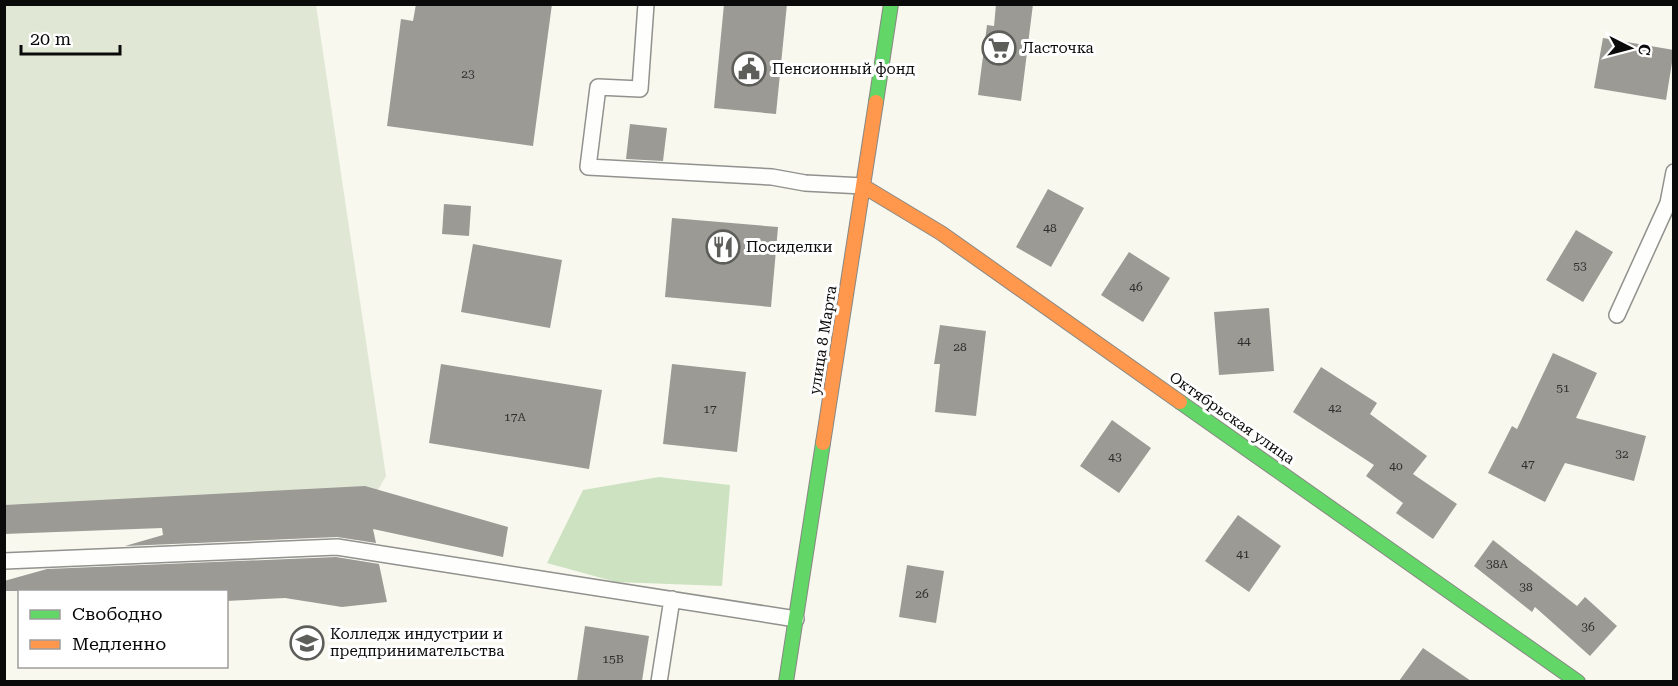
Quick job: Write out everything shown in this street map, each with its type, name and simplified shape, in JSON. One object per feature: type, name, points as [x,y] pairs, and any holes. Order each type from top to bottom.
[{"type":"street","name":"улица 8 Марта","points":[[786,681],[891,4]]},
{"type":"street","name":"Октябрьская улица","points":[[863,186],[941,233],[1578,681]]},
{"type":"lane","points":[[646,4],[640,89],[598,87],[588,167],[772,177],[805,183],[863,186]]},
{"type":"lane","points":[[1617,315],[1668,203],[1674,172]]},
{"type":"lane","points":[[4,561],[337,547],[796,619]]},
{"type":"lane","points":[[659,681],[672,599]]},
{"type":"green space","points":[[5,5],[316,5],[386,476],[378,490],[5,505]]},
{"type":"green space","points":[[659,477],[730,485],[722,586],[616,582],[547,563],[583,490]]},
{"type":"building","points":[[416,4],[552,4],[533,146],[387,126],[401,19],[413,21]]},
{"type":"building","name":"Пенсионный фонд","points":[[724,4],[787,4],[776,114],[714,108]]},
{"type":"building","points":[[996,4],[1033,4],[1021,101],[978,95],[987,25],[994,26]]},
{"type":"building","points":[[1603,38],[1674,50],[1666,100],[1594,88]]},
{"type":"building","points":[[630,124],[667,128],[663,161],[626,159]]},
{"type":"building","points":[[1048,189],[1084,208],[1051,267],[1016,247]]},
{"type":"building","points":[[444,204],[471,206],[469,236],[442,234]]},
{"type":"building","name":"Посиделки","points":[[672,218],[778,227],[771,307],[665,297]]},
{"type":"building","points":[[1576,230],[1613,252],[1583,302],[1546,280]]},
{"type":"building","points":[[473,244],[562,260],[550,328],[461,312]]},
{"type":"building","points":[[1129,252],[1170,278],[1143,322],[1101,295]]},
{"type":"building","points":[[1269,308],[1274,371],[1219,375],[1214,312]]},
{"type":"building","points":[[940,325],[986,331],[976,416],[935,412],[940,364],[934,364]]},
{"type":"building","points":[[1553,353],[1597,373],[1576,418],[1646,436],[1634,481],[1565,463],[1545,502],[1488,473],[1512,426],[1517,429]]},
{"type":"building","points":[[441,364],[602,390],[589,469],[429,443]]},
{"type":"building","points":[[672,364],[746,372],[737,452],[663,444]]},
{"type":"building","points":[[1321,367],[1377,403],[1370,414],[1427,456],[1413,474],[1457,504],[1433,539],[1396,513],[1403,503],[1366,476],[1374,465],[1293,412]]},
{"type":"building","points":[[1112,420],[1151,448],[1119,493],[1080,466]]},
{"type":"building","points":[[365,486],[508,527],[503,557],[373,529],[376,543],[337,537],[125,546],[163,535],[162,528],[4,534],[4,505]]},
{"type":"building","points":[[1238,515],[1281,546],[1249,592],[1205,561]]},
{"type":"building","points":[[1493,540],[1577,606],[1585,597],[1617,626],[1590,656],[1535,607],[1532,612],[1474,566]]},
{"type":"building","points":[[336,557],[379,564],[387,602],[342,607],[285,598],[228,601],[228,590],[4,591],[4,581],[47,569]]},
{"type":"building","points":[[907,565],[944,571],[936,623],[899,617]]},
{"type":"building","points":[[585,626],[649,636],[642,681],[577,681]]},
{"type":"building","points":[[1423,648],[1471,681],[1399,681]]},
{"type":"traffic: fast","points":[[876,102],[891,4]]},
{"type":"traffic: fast","points":[[1180,402],[1578,682]]},
{"type":"traffic: fast","points":[[786,682],[823,443]]},
{"type":"traffic: slow","points":[[823,443],[876,102]]},
{"type":"traffic: slow","points":[[863,186],[941,233],[1180,402]]},
{"type":"place","name":"Ласточка","points":[[999,48]]},
{"type":"place","name":"Пенсионный фонд","points":[[749,69]]},
{"type":"place","name":"Посиделки","points":[[723,247]]},
{"type":"place","name":"Колледж индустрии и предпринимательства","points":[[307,643]]}]
